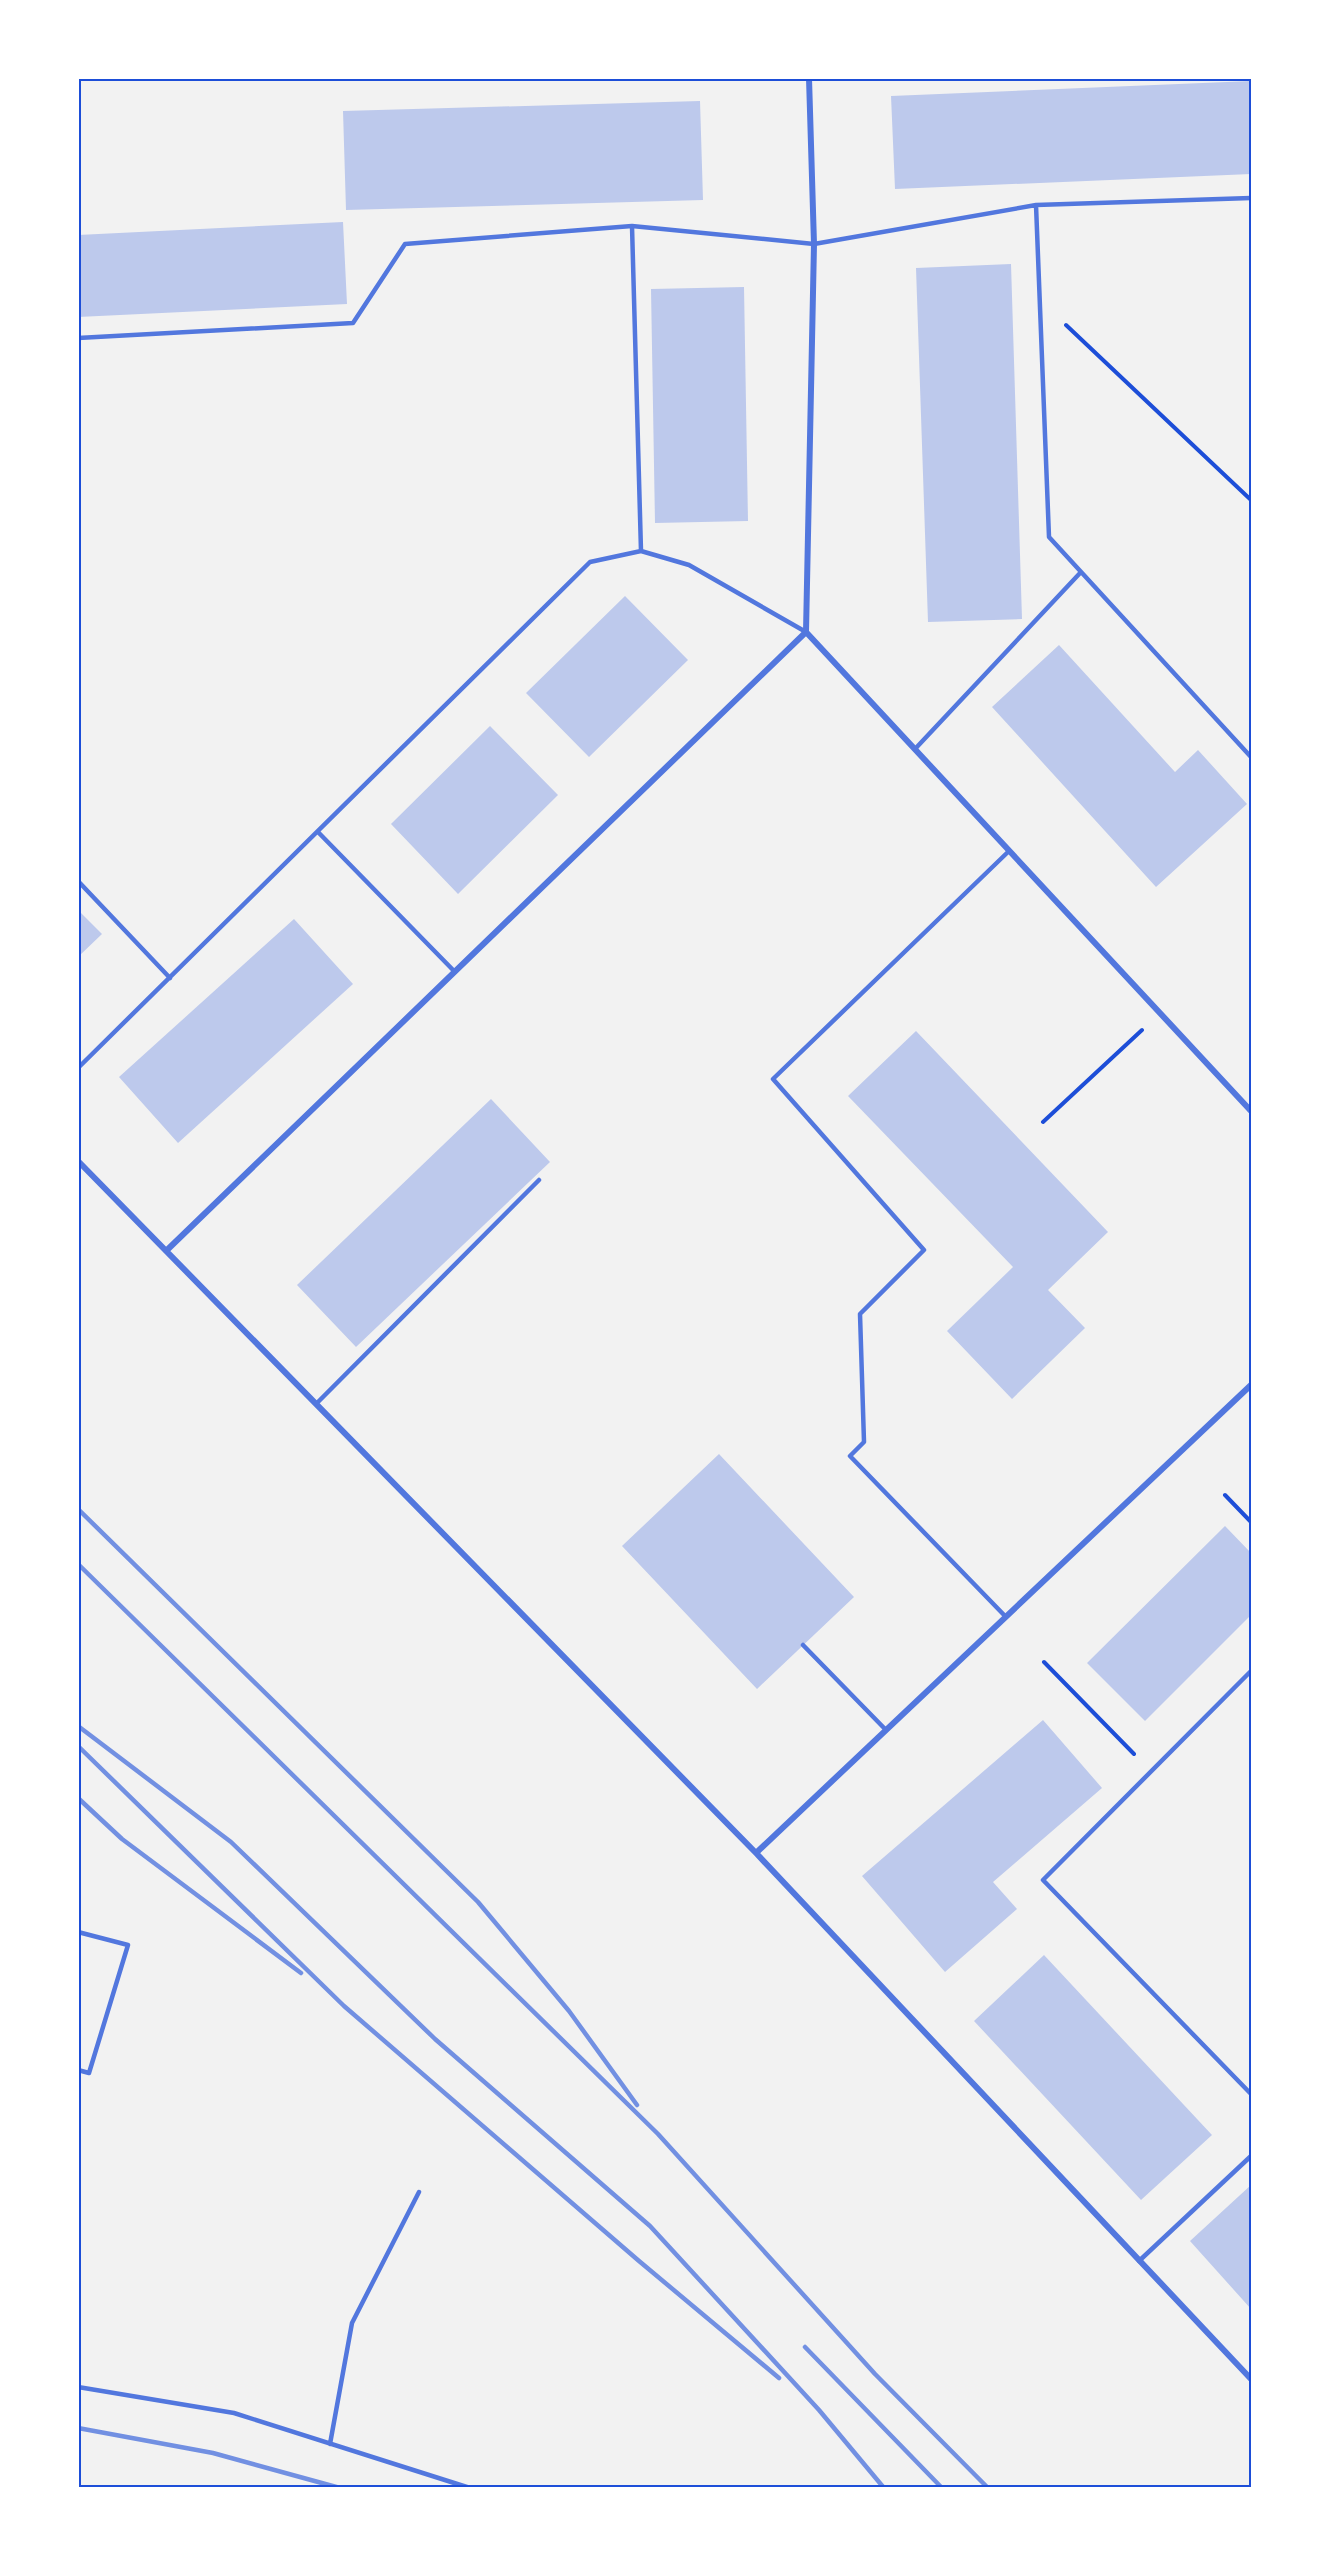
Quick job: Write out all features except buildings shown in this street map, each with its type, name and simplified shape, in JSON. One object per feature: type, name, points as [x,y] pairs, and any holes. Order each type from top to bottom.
[{"type":"street","points":[[809,78],[814,244],[806,632],[1251,1112]]},
{"type":"street","points":[[166,1251],[806,632]]},
{"type":"street","points":[[78,1161],[756,1853],[1251,2379]]},
{"type":"street","points":[[756,1853],[1251,1385]]},
{"type":"lane","points":[[78,338],[353,323],[405,244],[632,226],[814,244],[1036,205],[1251,198]]},
{"type":"lane","points":[[1036,205],[1049,537],[1251,757]]},
{"type":"lane","points":[[632,226],[641,551]]},
{"type":"lane","points":[[78,1068],[590,562],[641,551],[689,565],[806,632]]},
{"type":"lane","points":[[915,749],[1081,572]]},
{"type":"lane","points":[[318,832],[455,972]]},
{"type":"lane","points":[[1005,1616],[850,1456],[864,1442],[860,1314],[924,1250],[773,1079],[1009,851]]},
{"type":"lane","points":[[78,880],[170,978]]},
{"type":"lane","points":[[316,1404],[540,1180]]},
{"type":"lane","points":[[803,1645],[885,1729]]},
{"type":"lane","points":[[1251,1671],[1043,1880],[1251,2094]]},
{"type":"lane","points":[[78,1932],[128,1945],[88,2073],[78,2070]]},
{"type":"lane","points":[[1139,2261],[1251,2156]]},
{"type":"lane","points":[[330,2444],[352,2323],[419,2192]]},
{"type":"lane","points":[[78,2387],[234,2413],[471,2488]]},
{"type":"path","points":[[1040,300],[1251,500]]},
{"type":"path","points":[[1043,1122],[1161,1014]]},
{"type":"path","points":[[1225,1495],[1251,1522]]},
{"type":"path","points":[[1044,1662],[1151,1771]]},
{"type":"railway","points":[[78,1509],[478,1902],[569,2011],[637,2105]]},
{"type":"railway","points":[[78,1564],[658,2134],[875,2374],[988,2488]]},
{"type":"railway","points":[[78,1726],[231,1842],[435,2039],[650,2226],[819,2410],[884,2488]]},
{"type":"railway","points":[[78,1746],[344,2006],[639,2261],[779,2378]]},
{"type":"railway","points":[[78,1798],[122,1839],[301,1973]]},
{"type":"railway","points":[[805,2347],[942,2488]]},
{"type":"railway","points":[[78,2428],[213,2453],[340,2488]]}]
